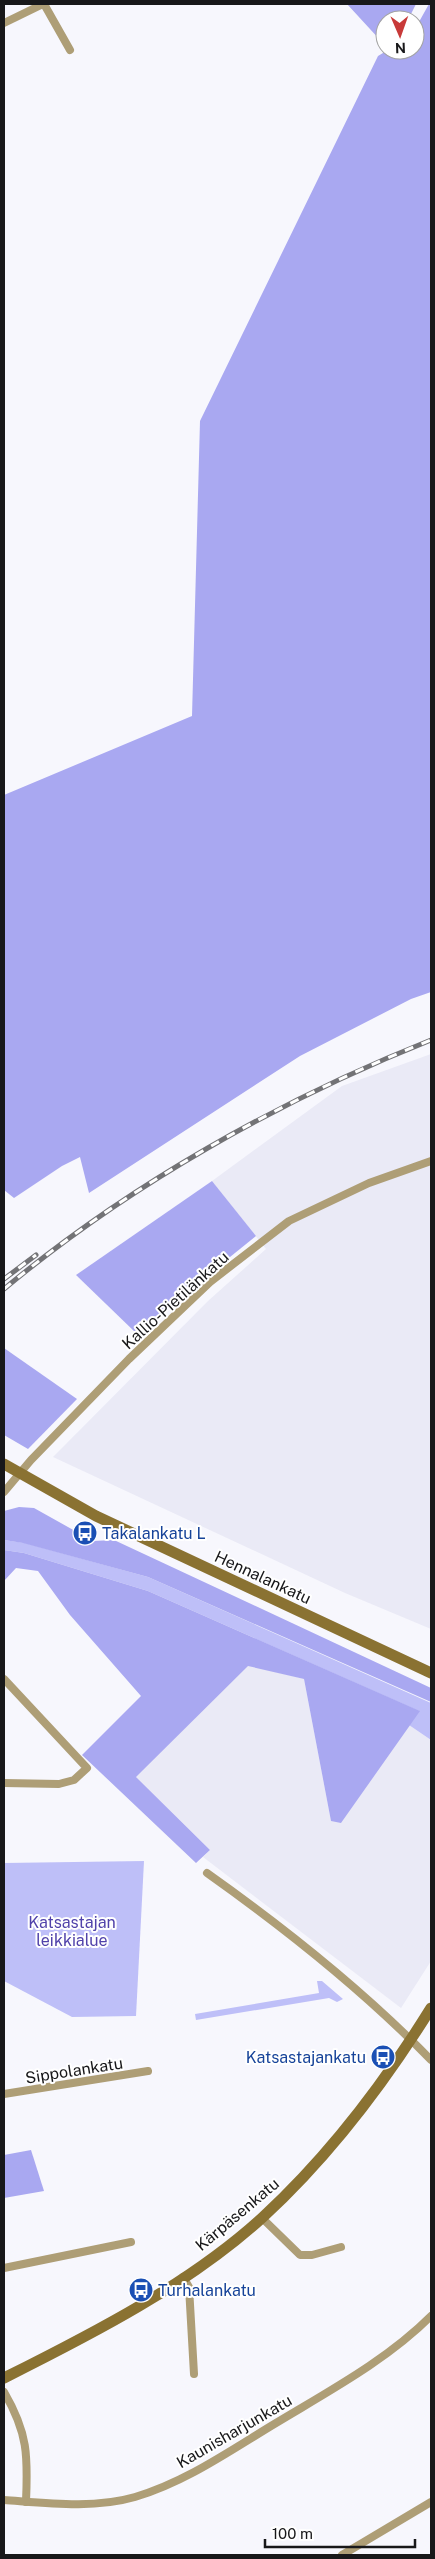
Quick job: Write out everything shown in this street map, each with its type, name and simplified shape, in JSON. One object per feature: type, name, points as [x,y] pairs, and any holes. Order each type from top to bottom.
[{"type":"street","points":[[4,23],[44,4],[70,50]]},
{"type":"street","name":"Kallio-Pietilänkatu","points":[[4,1492],[129,1359],[210,1282],[282,1226],[369,1183],[431,1161]]},
{"type":"street","name":"Hennalankatu","points":[[4,1464],[96,1516],[431,1673]]},
{"type":"street","points":[[4,1679],[87,1768],[74,1780],[59,1784],[4,1783]]},
{"type":"street","points":[[207,1873],[288,1934],[411,2040],[431,2060]]},
{"type":"street","name":"Kärpäsenkatu","points":[[4,2378],[99,2331],[221,2251],[262,2218],[303,2179],[411,2040],[431,2008]]},
{"type":"street","name":"Sippolankatu","points":[[4,2094],[148,2071]]},
{"type":"street","points":[[262,2218],[300,2255],[312,2256],[341,2247]]},
{"type":"street","points":[[4,2268],[131,2242]]},
{"type":"street","points":[[183,2277],[189,2287],[194,2374]]},
{"type":"street","name":"Kaunisharjunkatu","points":[[4,2500],[104,2503],[136,2497],[201,2469],[380,2358],[419,2329],[431,2316]]},
{"type":"street","points":[[4,2392],[21,2426],[26,2442],[26,2502]]},
{"type":"street","points":[[347,2554],[431,2502]]},
{"type":"shaded area","points":[[347,4],[416,4],[413,10],[375,10],[375,34]]},
{"type":"shaded area","points":[[429,4],[431,4],[431,992],[411,999],[300,1056],[89,1193],[80,1157],[62,1166],[14,1198],[4,1190],[4,795],[192,716],[200,421],[376,60],[425,60],[425,11]]},
{"type":"shaded area","points":[[431,1054],[431,1629],[345,1593],[53,1457],[208,1301],[266,1249],[212,1181],[342,1086]]},
{"type":"shaded area","points":[[212,1181],[256,1236],[136,1333],[76,1275]]},
{"type":"shaded area","points":[[4,1348],[77,1399],[28,1449],[4,1435]]},
{"type":"shaded area","points":[[19,1507],[34,1508],[93,1541],[114,1540],[431,1688],[431,1702],[148,1577],[23,1543],[4,1540],[4,1511]]},
{"type":"shaded area","points":[[4,1550],[24,1553],[148,1591],[420,1711],[341,1823],[331,1821],[304,1679],[248,1666],[136,1777],[210,1850],[196,1863],[82,1755],[141,1696],[70,1615],[38,1571],[16,1568],[4,1581]]},
{"type":"shaded area","points":[[248,1665],[304,1679],[331,1821],[341,1822],[409,1725],[431,1740],[431,1961],[401,2008],[203,1857],[210,1850],[136,1777]]},
{"type":"shaded area","points":[[31,2150],[44,2191],[4,2198],[4,2155]]},
{"type":"green space","points":[[4,1540],[25,1543],[148,1577],[431,1703],[431,1740],[409,1725],[419,1711],[148,1591],[24,1553],[4,1550]]},
{"type":"green space","name":"Katsastajan leikkialue","points":[[144,1861],[136,2016],[72,2017],[4,1981],[4,1863]]},
{"type":"green space","points":[[317,1981],[322,1981],[343,1999],[337,2002],[329,1998],[196,2020],[195,2014],[319,1993]]},
{"type":"railway","points":[[4,1289],[102,1215],[154,1180],[208,1148],[318,1090],[431,1040]]},
{"type":"railway","points":[[4,1279],[36,1255]]},
{"type":"place","name":"Takalankatu L","points":[[85,1533]]},
{"type":"place","name":"Katsastajankatu","points":[[383,2057]]},
{"type":"place","name":"Turhalankatu","points":[[141,2290]]}]
